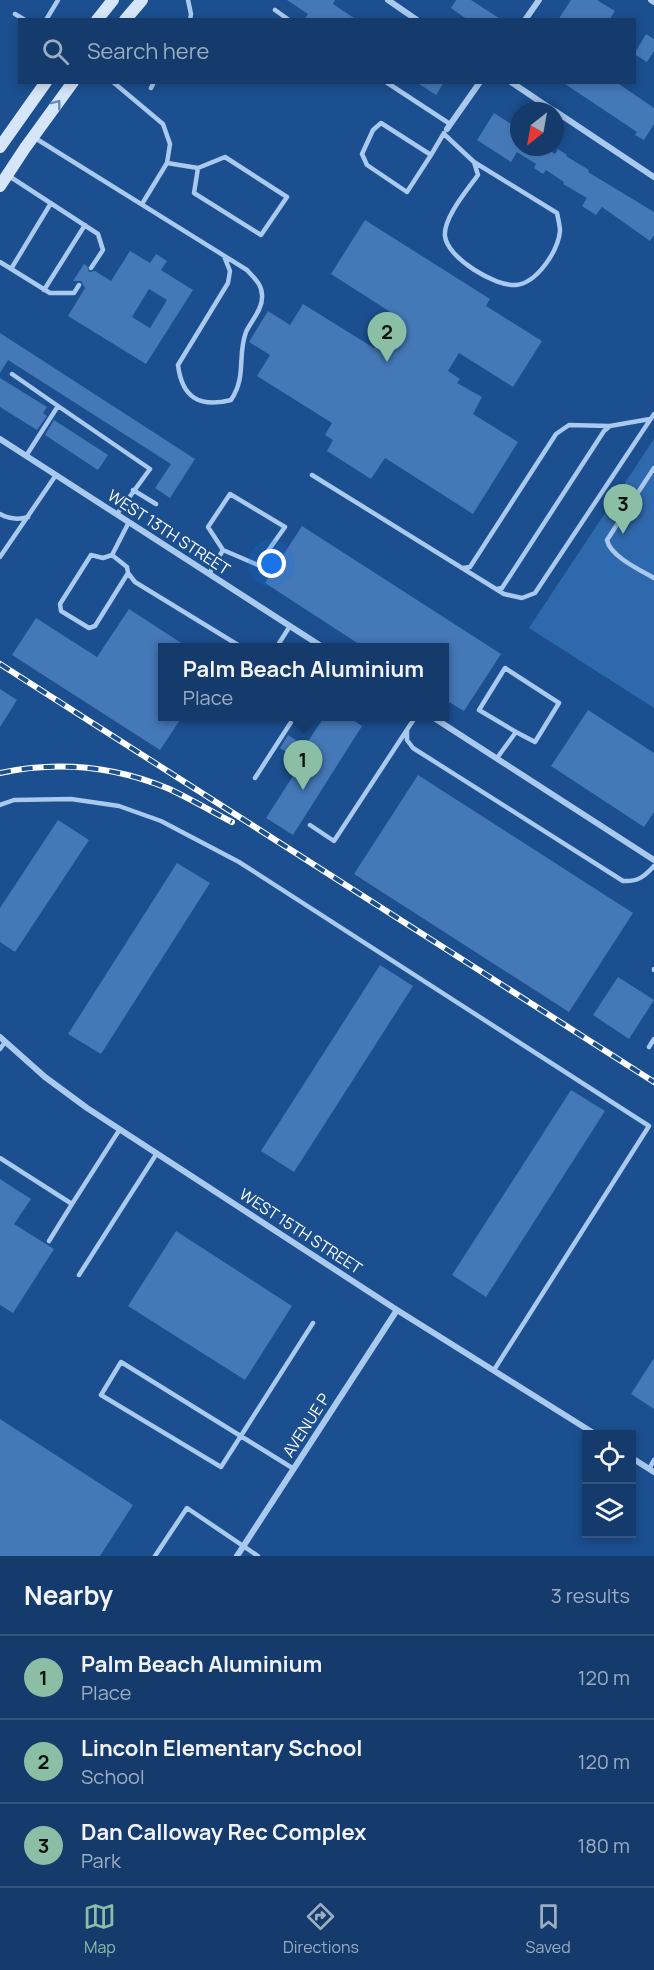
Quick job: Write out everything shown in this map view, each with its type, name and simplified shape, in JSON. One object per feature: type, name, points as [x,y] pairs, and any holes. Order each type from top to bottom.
[{"type":"main road","points":[[99,18],[113,0]]},
{"type":"main road","points":[[127,18],[142,0]]},
{"type":"main road","points":[[0,147],[45,84]]},
{"type":"main road","points":[[0,186],[72,84]]},
{"type":"street","points":[[388,0],[414,18]]},
{"type":"street","points":[[526,18],[539,0]]},
{"type":"street","points":[[447,129],[479,84]]},
{"type":"street","points":[[514,84],[541,102]]},
{"type":"street","points":[[564,117],[654,177]]},
{"type":"street","name":"WEST 13TH STREET","points":[[0,439],[316,643]]},
{"type":"street","points":[[437,721],[654,860]]},
{"type":"street","name":"WEST 15TH STREET","points":[[2,1039],[45,1077],[120,1129],[397,1310],[589,1430]]},
{"type":"street","name":"AVENUE P","points":[[237,1556],[397,1310]]},
{"type":"street","points":[[636,1461],[651,1470]]},
{"type":"lane","points":[[47,18],[58,0]]},
{"type":"lane","points":[[188,0],[190,18]]},
{"type":"lane","points":[[274,10],[286,18]]},
{"type":"lane","points":[[15,14],[22,18]]},
{"type":"lane","points":[[115,84],[163,124],[170,144],[167,162],[142,204]]},
{"type":"lane","points":[[389,84],[447,129],[474,162],[556,213],[560,231],[550,258],[534,279],[518,285],[502,285],[463,262],[452,252],[445,235],[450,217],[478,176],[474,162]]},
{"type":"lane","points":[[431,155],[381,123],[373,130],[362,154],[367,165],[407,192],[431,155],[447,129]]},
{"type":"lane","points":[[33,136],[247,270],[261,285],[262,298],[246,332],[238,389],[231,400],[218,404],[206,404],[195,398],[184,387],[179,376],[178,364],[228,284],[230,271],[224,256]]},
{"type":"lane","points":[[167,162],[198,168],[225,157],[287,197],[261,235],[194,193],[198,168]]},
{"type":"lane","points":[[7,175],[98,234],[103,250],[90,268]]},
{"type":"lane","points":[[11,269],[51,203]]},
{"type":"lane","points":[[44,290],[85,225]]},
{"type":"lane","points":[[0,262],[50,293],[74,293],[79,285]]},
{"type":"lane","points":[[12,374],[150,469],[117,514]]},
{"type":"lane","points":[[26,456],[58,406]]},
{"type":"lane","points":[[312,475],[497,590],[522,598],[535,593],[654,414]]},
{"type":"lane","points":[[463,568],[470,567],[556,434],[569,425],[610,426],[650,420]]},
{"type":"lane","points":[[497,590],[502,588],[604,431],[610,426]]},
{"type":"lane","points":[[654,468],[607,540],[608,546],[614,553],[654,578]]},
{"type":"lane","points":[[0,557],[56,475]]},
{"type":"lane","points":[[133,490],[156,504]]},
{"type":"lane","points":[[230,494],[285,526],[258,566],[223,550],[208,527],[230,494]]},
{"type":"lane","points":[[0,514],[20,519],[28,517]]},
{"type":"lane","points":[[128,573],[95,626],[89,628],[61,611],[60,604],[91,555],[103,558],[112,555],[129,522]]},
{"type":"lane","points":[[209,573],[223,550]]},
{"type":"lane","points":[[112,555],[127,567],[128,573],[135,582],[235,643]]},
{"type":"lane","points":[[279,643],[290,626]]},
{"type":"lane","points":[[506,668],[559,703],[535,742],[516,732],[479,710],[506,668]]},
{"type":"lane","points":[[255,778],[292,721]]},
{"type":"lane","points":[[310,825],[334,841],[413,721]]},
{"type":"lane","points":[[407,730],[407,740],[413,748],[623,881],[633,882],[645,876],[654,866]]},
{"type":"lane","points":[[497,758],[516,732]]},
{"type":"lane","points":[[0,805],[14,800],[71,799],[118,806],[161,821],[239,862],[649,1126],[494,1370]]},
{"type":"lane","points":[[0,1049],[2,1039]]},
{"type":"lane","points":[[649,1047],[654,1039]]},
{"type":"lane","points":[[49,1241],[120,1129]]},
{"type":"lane","points":[[80,1275],[157,1153]]},
{"type":"lane","points":[[0,1158],[72,1204]]},
{"type":"lane","points":[[294,1469],[241,1437],[121,1362],[100,1395],[221,1467],[241,1437],[313,1323]]},
{"type":"lane","points":[[651,1470],[654,1460]]},
{"type":"lane","points":[[155,1556],[187,1508],[258,1556]]},
{"type":"shaded area","points":[[654,439],[654,708],[529,628]]},
{"type":"building","points":[[287,0],[335,0],[333,4],[354,18],[305,18],[308,14]]},
{"type":"building","points":[[456,0],[471,0],[499,18],[465,18],[451,8]]},
{"type":"building","points":[[571,0],[597,0],[615,11],[610,18],[559,18]]},
{"type":"building","points":[[646,34],[654,39],[654,51],[647,62],[636,55],[636,51]]},
{"type":"building","points":[[419,84],[443,84],[436,95]]},
{"type":"building","points":[[565,84],[619,84],[654,108],[654,124],[644,140],[635,135],[637,132]]},
{"type":"building","points":[[494,113],[510,123],[510,156],[515,156],[511,162],[477,140]]},
{"type":"building","points":[[564,153],[589,170],[588,172],[654,212],[654,235],[650,241],[602,207],[596,215],[582,206],[587,198],[563,184],[564,182],[546,170],[543,174],[534,168],[536,164],[523,156],[564,156]]},
{"type":"building","points":[[365,220],[490,299],[486,306],[542,341],[513,387],[459,353],[448,371],[460,379],[457,383],[482,397],[473,414],[518,442],[473,514],[385,458],[371,479],[327,451],[333,440],[325,435],[332,423],[257,376],[270,355],[249,342],[268,311],[290,325],[303,304],[374,348],[395,315],[331,274]]},
{"type":"building","points":[[130,251],[150,263],[156,254],[167,261],[161,270],[193,290],[146,364],[68,316],[85,288],[81,281],[73,281],[84,264],[89,272],[95,271],[111,281]],"holes":[[[149,289],[167,300],[150,328],[132,317]]]},
{"type":"building","points":[[0,333],[195,459],[170,498],[155,488],[171,464],[8,360],[0,373]]},
{"type":"building","points":[[0,378],[47,407],[43,413],[47,416],[37,430],[0,407]]},
{"type":"building","points":[[54,420],[108,455],[98,470],[45,435]]},
{"type":"building","points":[[302,526],[501,654],[464,711],[449,702],[449,643],[357,643],[265,583]]},
{"type":"building","points":[[129,609],[181,643],[158,643],[158,721],[179,721],[160,750],[12,655],[36,618],[97,657]]},
{"type":"building","points":[[0,689],[17,700],[0,727]]},
{"type":"building","points":[[588,710],[654,753],[654,812],[644,827],[551,766]]},
{"type":"building","points":[[321,721],[354,721],[362,726],[293,835],[266,818],[302,762],[280,748],[288,735],[305,746]]},
{"type":"building","points":[[418,775],[633,913],[569,1012],[354,874]]},
{"type":"building","points":[[58,820],[89,840],[15,952],[0,942],[0,908]]},
{"type":"building","points":[[177,863],[210,883],[101,1054],[68,1034]]},
{"type":"building","points":[[380,965],[413,986],[294,1172],[261,1151]]},
{"type":"building","points":[[618,977],[654,1000],[629,1039],[593,1015]]},
{"type":"building","points":[[571,1090],[605,1111],[486,1297],[452,1275]]},
{"type":"building","points":[[0,1179],[31,1199],[14,1224],[54,1249],[13,1313],[0,1305]]},
{"type":"building","points":[[176,1231],[292,1306],[245,1380],[128,1306]]},
{"type":"building","points":[[654,1358],[654,1409],[631,1394]]},
{"type":"building","points":[[0,1419],[133,1505],[100,1556],[0,1556]]},
{"type":"railway","points":[[0,664],[654,1082]]},
{"type":"railway","points":[[0,773],[42,767],[105,770],[167,788],[232,822]]},
{"type":"place","name":"Lincoln Elementary School","points":[[387,362]]},
{"type":"place","name":"Dan Calloway Rec Complex","points":[[623,534]]},
{"type":"place","name":"Palm Beach Aluminium","points":[[303,790]]}]
